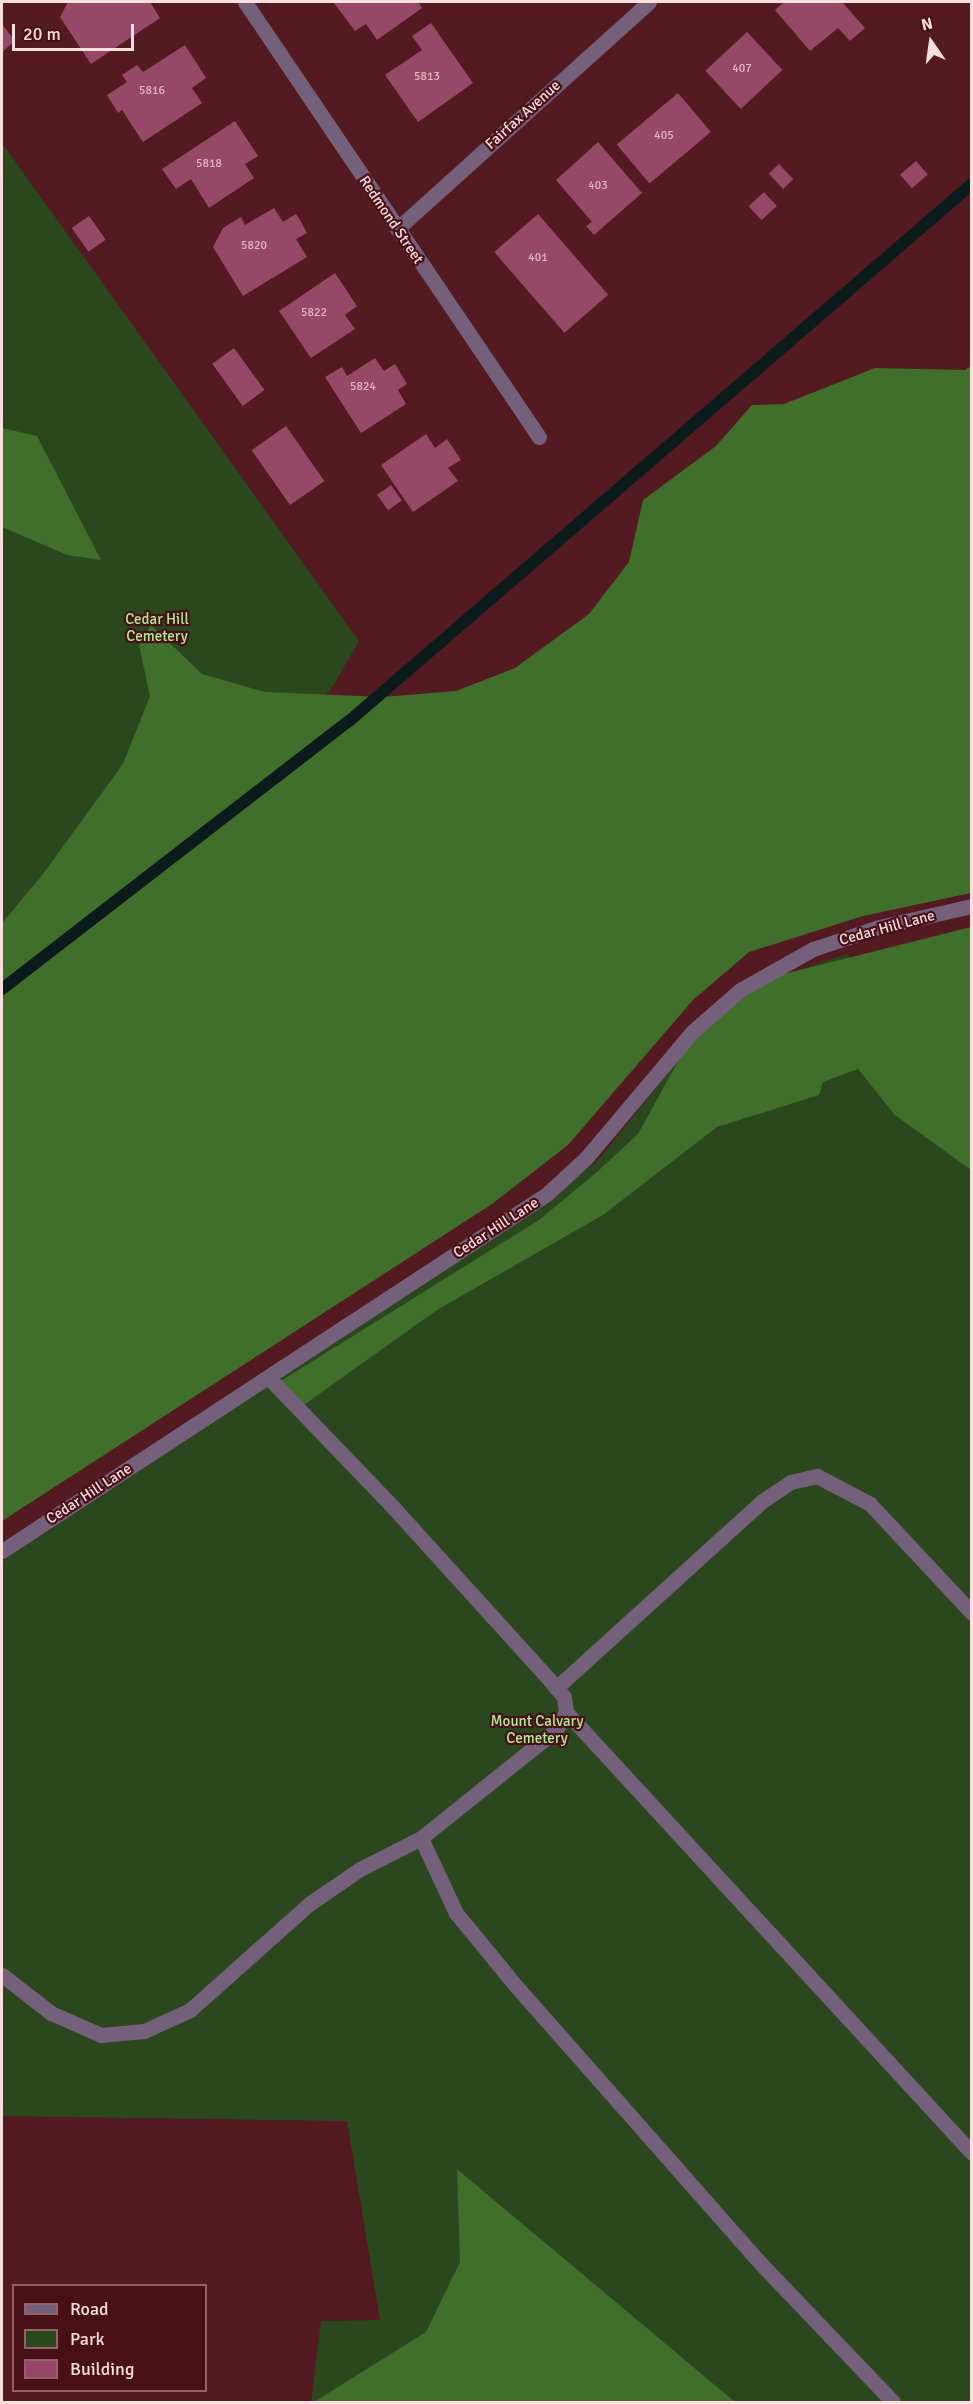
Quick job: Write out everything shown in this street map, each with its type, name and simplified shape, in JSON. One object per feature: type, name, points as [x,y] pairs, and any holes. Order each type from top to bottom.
[{"type":"street","name":"Redmond Street","points":[[245,2],[539,437]]},
{"type":"street","name":"Fairfax Avenue","points":[[397,229],[649,2]]},
{"type":"street","name":"Cedar Hill Lane","points":[[2,1551],[567,1179],[692,1032],[740,990],[813,950],[879,927],[972,906]]},
{"type":"street","points":[[268,1377],[393,1507],[564,1697],[566,1712],[972,2153]]},
{"type":"street","points":[[556,1688],[761,1502],[790,1482],[817,1476],[870,1504],[972,1613]]},
{"type":"street","points":[[2,1975],[51,2013],[102,2035],[144,2031],[190,2010],[309,1904],[360,1869],[421,1838],[556,1730],[566,1712]]},
{"type":"street","points":[[421,1838],[456,1913],[516,1986],[765,2268],[893,2403]]},
{"type":"green space","name":"Cedar Hill Cemetery","points":[[2,143],[359,641],[330,691],[2,941]]},
{"type":"green space","points":[[971,366],[971,893],[863,916],[749,952],[693,1000],[568,1145],[492,1204],[2,1521],[2,923],[40,878],[123,764],[150,696],[139,645],[151,625],[202,674],[265,692],[383,697],[456,691],[515,668],[589,614],[629,562],[643,500],[716,446],[752,405],[784,404],[875,368],[965,370]]},
{"type":"green space","points":[[2,428],[37,436],[101,560],[67,555],[2,527]]},
{"type":"green space","points":[[971,927],[971,1170],[895,1115],[858,1069],[823,1082],[819,1095],[717,1127],[603,1215],[437,1310],[301,1407],[276,1384],[539,1220],[597,1172],[638,1134],[688,1043],[742,996],[784,974]]},
{"type":"green space","name":"Mount Calvary Cemetery","points":[[847,954],[971,1092],[971,2402],[311,2402],[321,2321],[380,2320],[347,2121],[2,2116],[2,1561],[539,1208],[599,1159],[685,1052],[784,975]]},
{"type":"green space","points":[[457,2169],[735,2402],[314,2402],[426,2332],[460,2262]]},
{"type":"building","points":[[68,2],[150,2],[160,18],[91,64],[60,17]]},
{"type":"building","points":[[333,2],[418,2],[422,8],[377,40],[366,24],[355,31]]},
{"type":"building","points":[[784,2],[842,2],[865,28],[850,41],[838,28],[810,51],[775,10]]},
{"type":"building","points":[[431,23],[473,83],[418,122],[385,75],[422,50],[412,36]]},
{"type":"building","points":[[2,24],[15,41],[2,52]]},
{"type":"building","points":[[747,32],[782,70],[741,109],[705,71]]},
{"type":"building","points":[[185,45],[206,78],[192,88],[202,103],[143,142],[122,110],[118,113],[107,95],[127,82],[122,75],[137,65],[143,72]]},
{"type":"building","points":[[678,93],[711,132],[649,183],[617,144]]},
{"type":"building","points":[[235,121],[258,156],[245,164],[254,178],[209,208],[191,179],[176,189],[162,169]]},
{"type":"building","points":[[598,142],[642,193],[594,235],[586,226],[592,222],[556,180]]},
{"type":"building","points":[[916,161],[928,175],[912,188],[900,175]]},
{"type":"building","points":[[779,164],[793,179],[783,189],[769,174]]},
{"type":"building","points":[[764,192],[777,206],[762,220],[749,206]]},
{"type":"building","points":[[274,208],[283,222],[296,214],[307,233],[296,239],[307,257],[243,296],[213,247],[223,228],[241,217],[245,225]]},
{"type":"building","points":[[538,214],[608,295],[564,333],[494,252]]},
{"type":"building","points":[[89,216],[106,240],[88,252],[72,228]]},
{"type":"building","points":[[335,273],[357,306],[345,315],[355,329],[311,358],[279,311]]},
{"type":"building","points":[[234,348],[265,390],[243,406],[212,364]]},
{"type":"building","points":[[375,358],[384,371],[395,364],[407,384],[398,390],[406,404],[361,433],[325,377],[342,367],[347,376]]},
{"type":"building","points":[[286,426],[324,481],[290,505],[252,450]]},
{"type":"building","points":[[426,434],[435,448],[447,439],[461,460],[448,468],[458,481],[413,512],[381,465]]},
{"type":"building","points":[[391,485],[402,501],[388,510],[377,495]]},
{"type":"waterway","points":[[2,989],[348,722],[972,184]]}]
